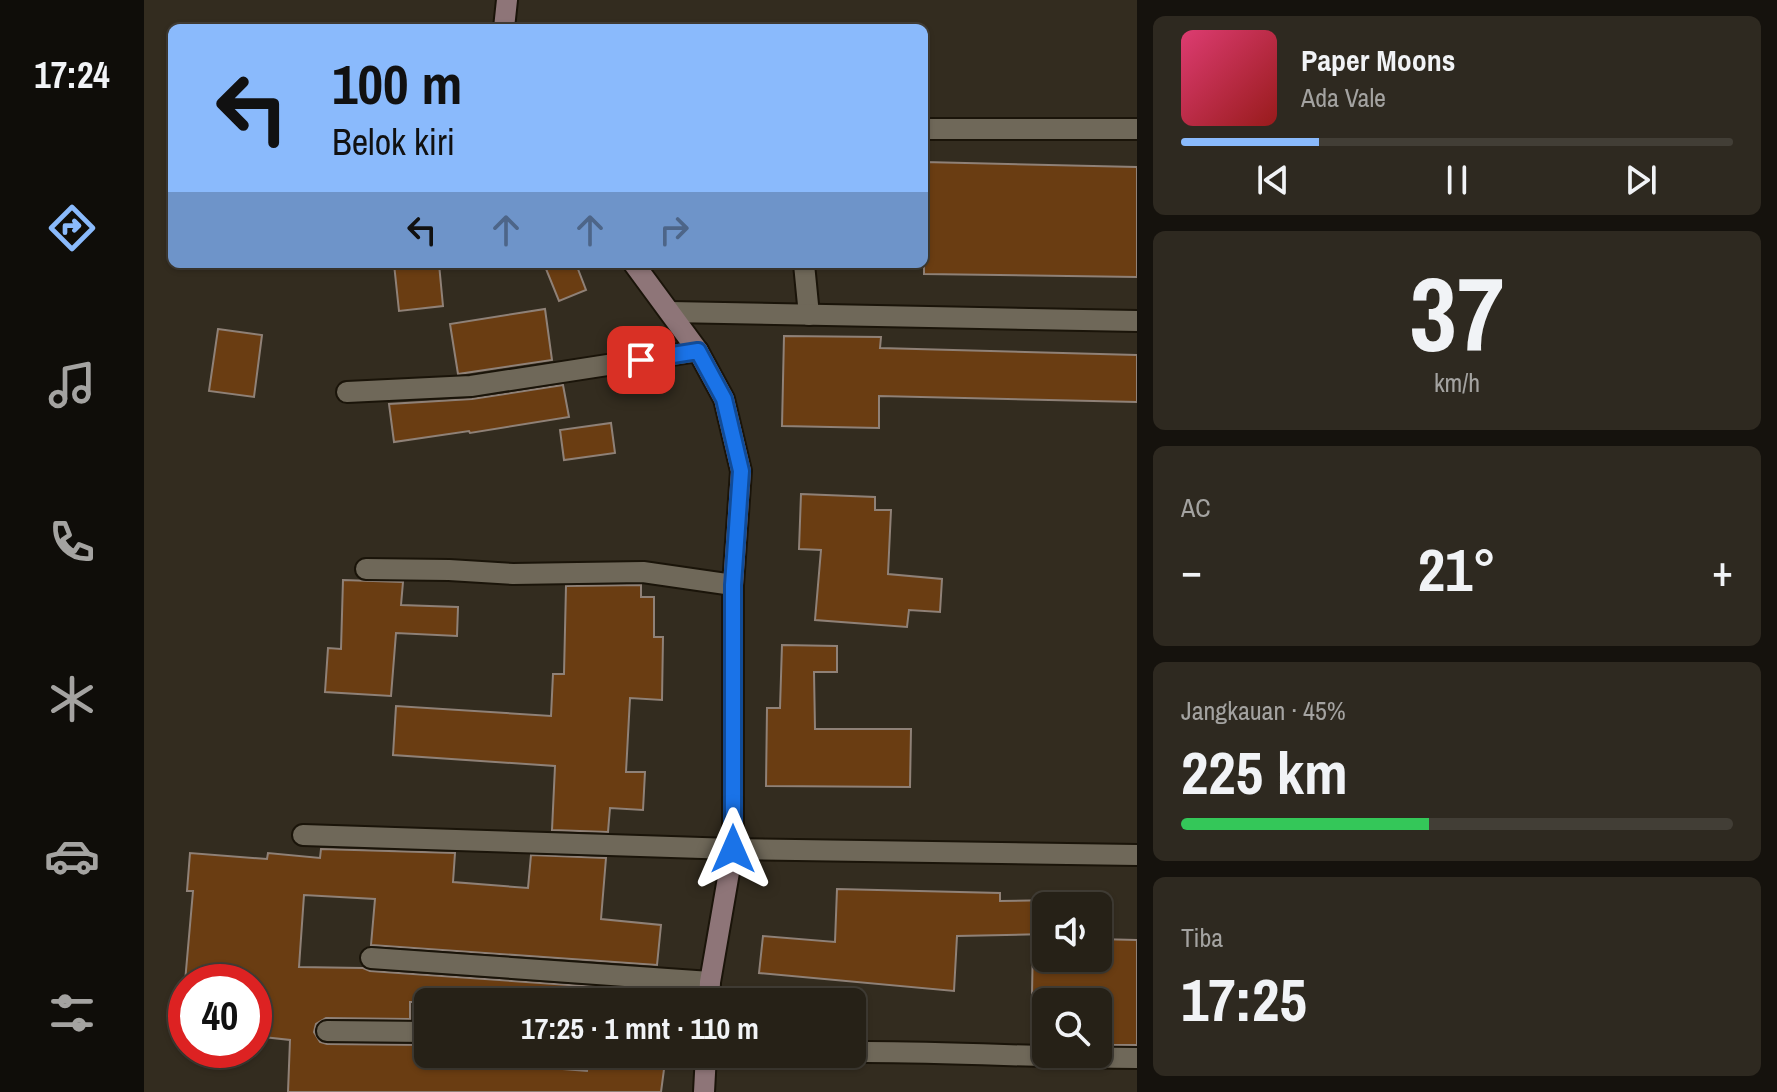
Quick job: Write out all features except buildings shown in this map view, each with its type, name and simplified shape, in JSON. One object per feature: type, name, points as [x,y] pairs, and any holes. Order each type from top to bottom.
[{"type":"street","points":[[504,24],[507,0]]},
{"type":"street","points":[[928,129],[1137,129]]},
{"type":"street","points":[[637,268],[698,351],[724,399],[741,471],[733,585],[733,849],[711,988]]},
{"type":"street","points":[[804,268],[809,315]]},
{"type":"street","points":[[670,312],[1137,321]]},
{"type":"street","points":[[347,392],[471,386],[698,351]]},
{"type":"street","points":[[366,569],[513,574],[643,572],[733,585]]},
{"type":"street","points":[[303,835],[733,849],[1137,855]]},
{"type":"street","points":[[371,958],[670,988]]},
{"type":"street","points":[[327,1031],[414,1032]]},
{"type":"street","points":[[866,1052],[1137,1058]]},
{"type":"street","points":[[704,1092],[705,1068]]},
{"type":"route","points":[[641,360],[698,351],[724,399],[741,471],[733,585],[733,849]]}]
